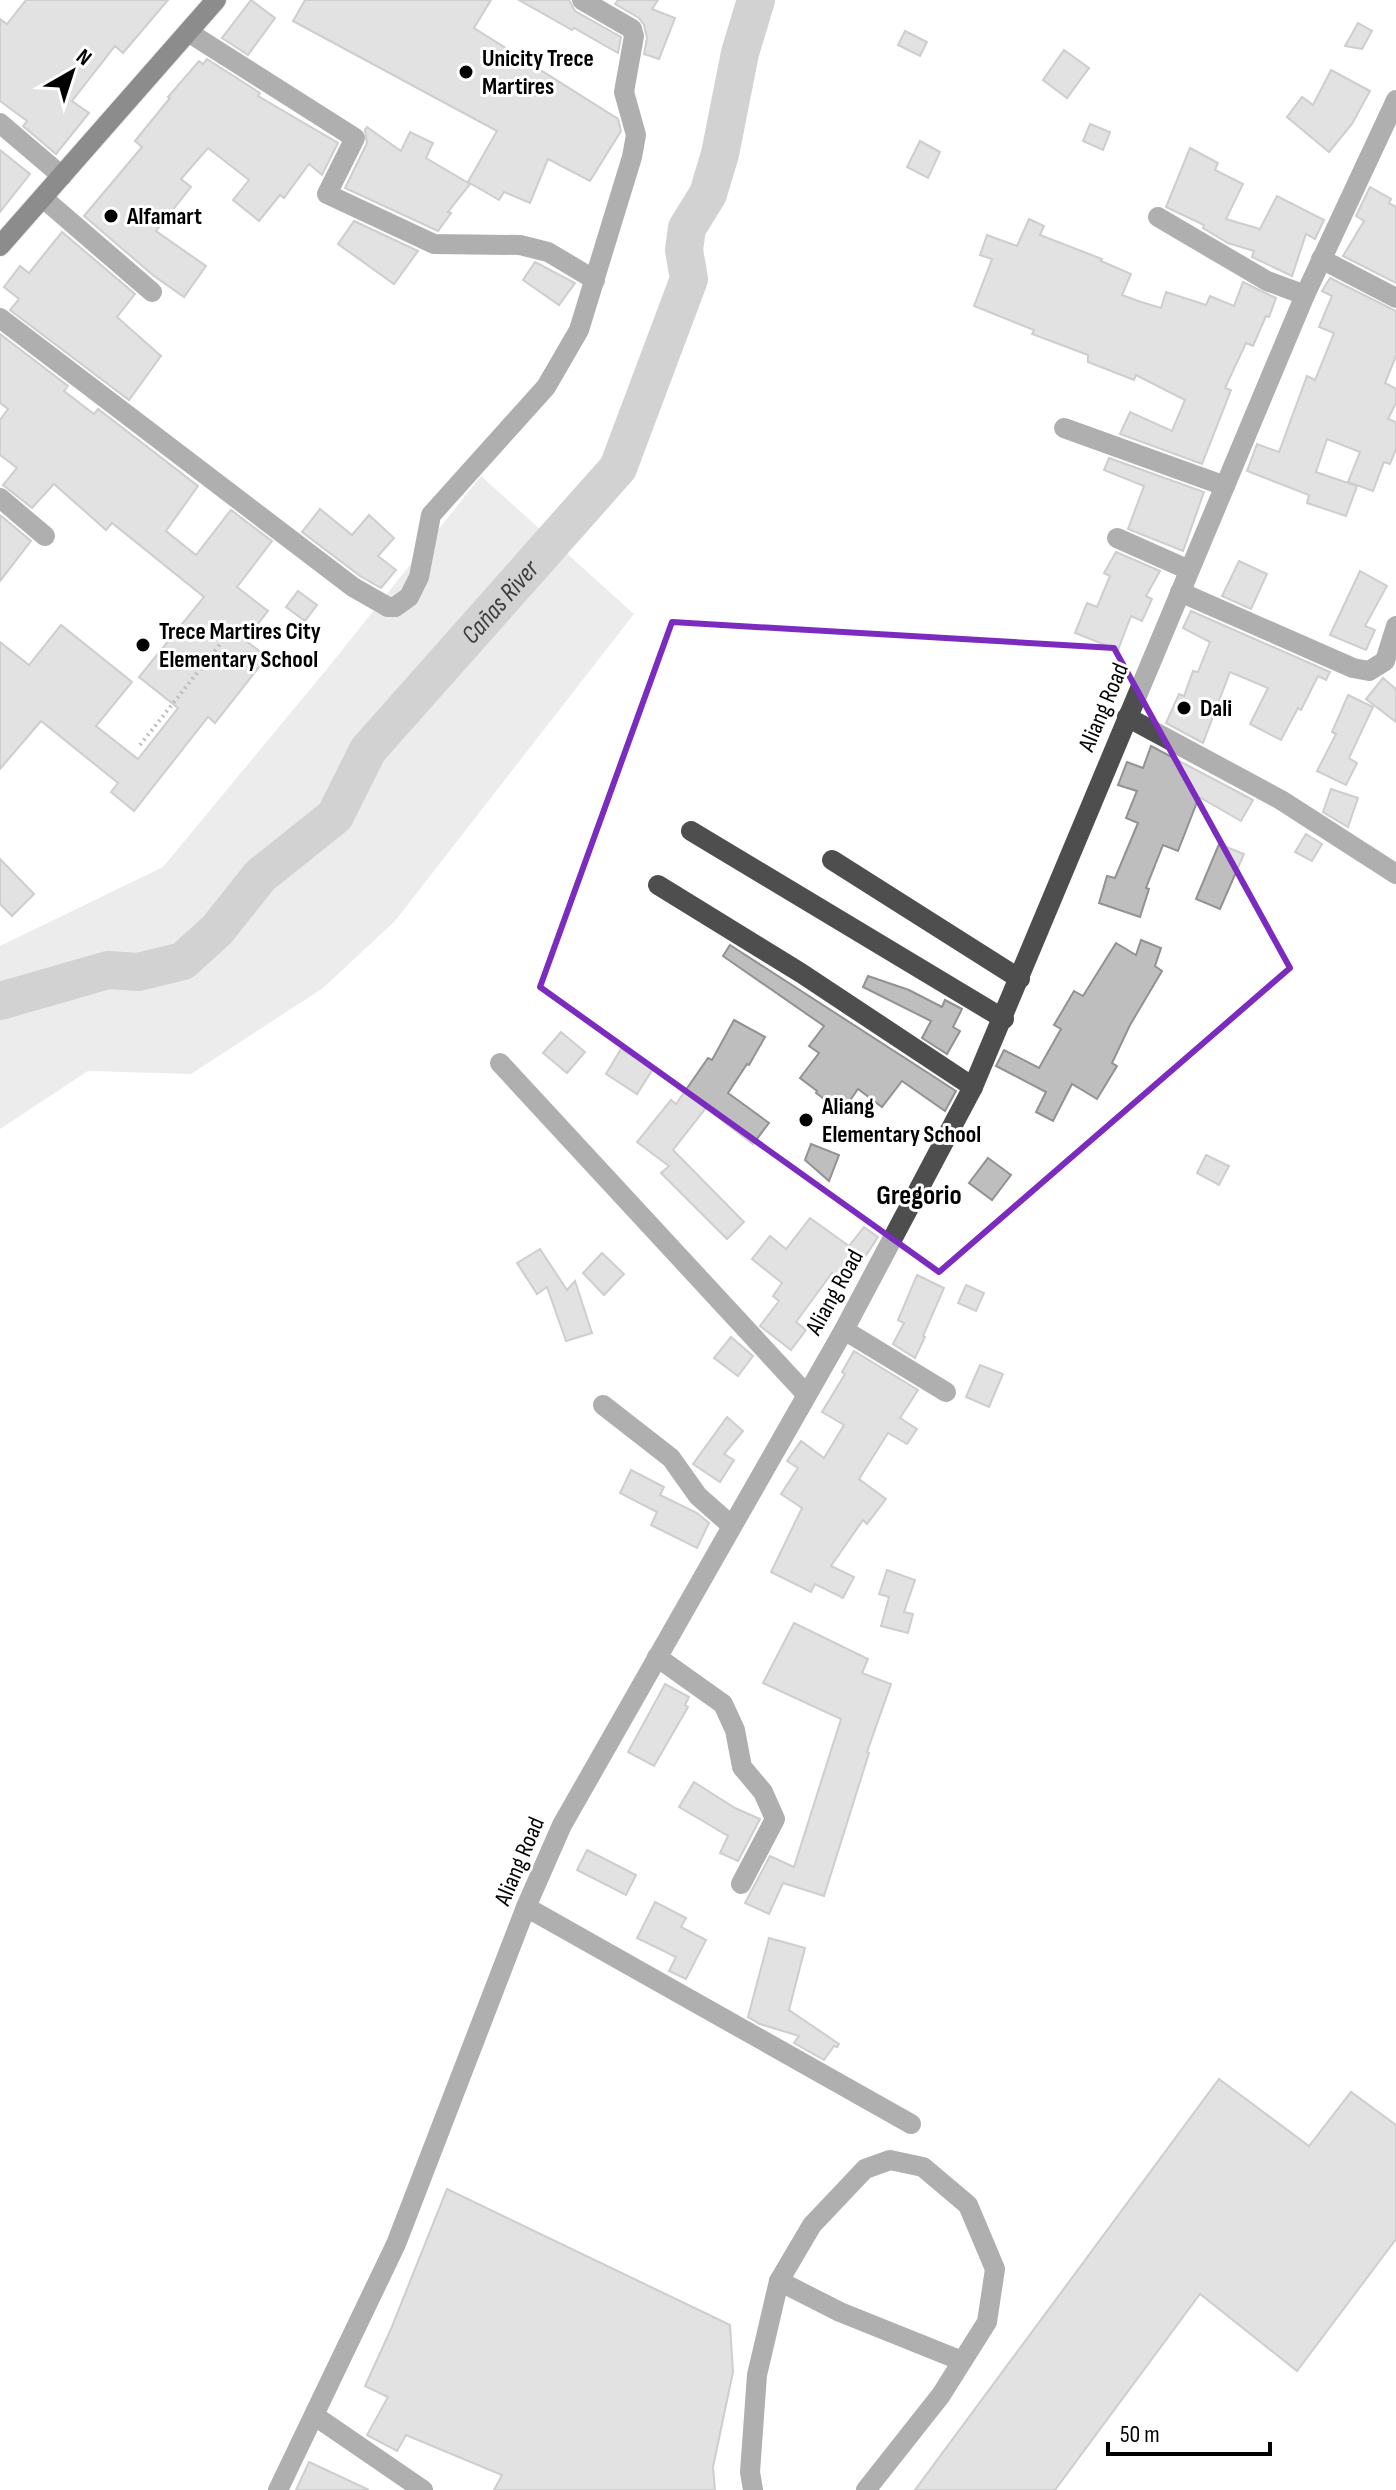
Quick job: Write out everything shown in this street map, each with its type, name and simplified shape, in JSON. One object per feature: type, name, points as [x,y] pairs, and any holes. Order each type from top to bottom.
[{"type":"main road","points":[[0,246],[216,0]]},
{"type":"street","points":[[0,318],[353,587],[382,605],[395,607],[409,597],[419,577],[431,515],[546,387],[579,330],[595,280],[636,135],[624,92],[634,36],[632,29],[608,6],[582,0]]},
{"type":"street","points":[[188,32],[355,138],[327,194],[434,244],[520,245],[548,252],[595,280]]},
{"type":"street","name":"Aliang Road","points":[[278,2490],[396,2244],[526,1907],[562,1825],[844,1330],[973,1087],[1305,295],[1396,100]]},
{"type":"street","points":[[0,123],[62,176]]},
{"type":"street","points":[[43,198],[152,292]]},
{"type":"street","points":[[1158,217],[1267,281],[1305,295]]},
{"type":"street","points":[[1321,259],[1396,298]]},
{"type":"street","points":[[1064,428],[1225,486]]},
{"type":"street","points":[[0,498],[45,536]]},
{"type":"street","points":[[1117,538],[1189,570]]},
{"type":"street","points":[[1180,592],[1353,668],[1369,671],[1385,661],[1396,626]]},
{"type":"street","points":[[1127,717],[1281,800],[1396,874]]},
{"type":"street","points":[[691,831],[1004,1019]]},
{"type":"street","points":[[832,860],[1020,979]]},
{"type":"street","points":[[658,885],[801,973],[973,1087]]},
{"type":"street","points":[[500,1063],[806,1394]]},
{"type":"street","points":[[844,1330],[946,1392]]},
{"type":"street","points":[[603,1405],[671,1458],[698,1496],[732,1526]]},
{"type":"street","points":[[657,1657],[723,1704],[735,1730],[742,1767],[763,1792],[775,1819],[741,1884]]},
{"type":"street","points":[[526,1907],[911,2124]]},
{"type":"street","points":[[753,2490],[750,2472],[757,2375],[779,2281],[812,2225],[865,2169],[890,2160],[923,2167],[968,2205],[995,2269],[987,2322],[941,2395],[866,2490]]},
{"type":"street","points":[[779,2281],[840,2312],[962,2361]]},
{"type":"street","points":[[315,2416],[423,2490]]},
{"type":"path","points":[[140,745],[224,639]]},
{"type":"highlighted area","points":[[672,622],[1114,648],[1290,968],[939,1272],[540,987]]},
{"type":"shaded area","points":[[481,476],[634,614],[395,921],[323,988],[191,1074],[88,1071],[0,1129],[0,946],[163,867]]},
{"type":"building","points":[[26,0],[168,0],[123,53],[115,46],[72,101],[89,113],[56,154],[23,126],[27,121],[0,101],[0,19],[7,24]]},
{"type":"building","points":[[251,0],[275,18],[248,55],[222,38]]},
{"type":"building","name":"Unicity Trece Martires","points":[[305,0],[491,0],[474,28],[618,119],[621,131],[590,181],[548,159],[530,203],[504,192],[499,200],[468,182],[497,131],[293,21]]},
{"type":"building","points":[[519,0],[569,0],[575,11],[621,37],[618,53],[574,28],[572,30]]},
{"type":"building","points":[[618,0],[658,0],[652,9],[675,18],[659,59],[644,54],[647,38],[644,25],[639,18],[615,4]]},
{"type":"building","points":[[1358,23],[1372,31],[1362,49],[1345,46]]},
{"type":"building","points":[[905,31],[927,42],[920,56],[898,45]]},
{"type":"building","points":[[1064,50],[1089,68],[1067,98],[1043,80]]},
{"type":"building","points":[[207,59],[260,93],[258,96],[338,143],[322,175],[309,164],[284,198],[280,195],[259,221],[233,200],[249,180],[208,148],[181,179],[191,187],[156,231],[206,266],[184,297],[154,276],[84,216],[142,147],[135,141],[168,97],[199,61],[203,64]]},
{"type":"building","points":[[1331,70],[1370,91],[1352,124],[1329,152],[1287,117],[1302,97],[1313,105]]},
{"type":"building","points":[[1090,124],[1110,132],[1103,150],[1083,141]]},
{"type":"building","points":[[367,127],[401,151],[410,132],[433,143],[426,158],[470,184],[448,212],[451,213],[438,231],[345,188],[367,143]]},
{"type":"building","points":[[920,141],[940,152],[928,178],[907,167]]},
{"type":"building","points":[[1190,148],[1218,163],[1215,170],[1243,184],[1226,219],[1260,229],[1277,196],[1324,220],[1315,239],[1306,234],[1292,276],[1252,257],[1254,251],[1228,243],[1203,228],[1204,225],[1166,207]]},
{"type":"building","points":[[0,150],[30,174],[0,212]]},
{"type":"building","points":[[1370,187],[1391,199],[1389,203],[1396,207],[1396,283],[1343,256],[1364,221],[1356,216]]},
{"type":"building","points":[[1029,219],[1044,226],[1040,235],[1131,274],[1122,295],[1141,302],[1161,308],[1166,292],[1206,305],[1210,296],[1234,306],[1243,282],[1276,298],[1253,346],[1246,343],[1225,388],[1231,390],[1202,464],[1120,434],[1130,412],[1172,431],[1185,400],[1136,375],[1134,380],[1088,362],[1088,355],[1032,334],[1034,330],[974,306],[992,259],[980,255],[987,235],[1017,246]]},
{"type":"building","points":[[354,221],[418,251],[394,284],[338,244]]},
{"type":"building","points":[[62,232],[135,294],[117,317],[161,356],[129,400],[10,310],[19,299],[4,287],[20,266],[29,273]]},
{"type":"building","points":[[535,262],[575,283],[559,305],[523,280]]},
{"type":"building","points":[[1330,278],[1396,311],[1396,356],[1385,383],[1396,389],[1396,403],[1388,419],[1396,422],[1396,449],[1390,464],[1384,462],[1373,491],[1348,482],[1360,452],[1327,439],[1316,472],[1357,486],[1346,516],[1307,503],[1309,495],[1247,471],[1257,444],[1279,452],[1307,376],[1315,380],[1334,333],[1319,327],[1332,296],[1322,291]]},
{"type":"building","points":[[0,334],[68,386],[64,391],[94,414],[98,409],[198,486],[166,531],[196,555],[231,510],[272,541],[237,587],[268,611],[245,640],[267,657],[215,723],[208,717],[134,811],[111,792],[118,783],[41,721],[0,769],[0,642],[29,665],[61,625],[132,682],[96,726],[138,759],[178,708],[139,677],[204,597],[112,523],[106,530],[54,484],[32,508],[3,485],[17,468],[0,455],[0,420],[8,409],[0,403]]},
{"type":"building","points":[[1109,458],[1204,492],[1183,551],[1128,529],[1144,486],[1104,470]]},
{"type":"building","points":[[320,509],[352,535],[369,515],[394,538],[378,556],[396,570],[381,588],[302,532]]},
{"type":"building","points":[[0,515],[31,541],[0,581]]},
{"type":"building","points":[[1116,552],[1160,571],[1146,596],[1152,599],[1142,621],[1131,616],[1118,650],[1075,633],[1087,603],[1097,607],[1110,576],[1104,573]]},
{"type":"building","points":[[1239,561],[1267,574],[1251,609],[1222,596]]},
{"type":"building","points":[[1360,571],[1387,586],[1365,626],[1375,630],[1366,650],[1330,635]]},
{"type":"building","points":[[298,591],[317,605],[305,621],[286,607]]},
{"type":"building","points":[[1191,611],[1330,672],[1326,680],[1318,676],[1281,740],[1250,724],[1268,688],[1230,672],[1203,743],[1166,723],[1179,694],[1184,696],[1193,671],[1198,672],[1210,642],[1183,628]]},
{"type":"building","points":[[1383,678],[1396,689],[1396,722],[1366,699]]},
{"type":"building","points":[[1348,695],[1373,707],[1349,758],[1357,763],[1346,785],[1317,771],[1336,734],[1332,732]]},
{"type":"building","points":[[1151,746],[1253,800],[1241,821],[1199,797],[1178,851],[1163,845],[1146,888],[1149,889],[1140,917],[1099,903],[1107,876],[1115,878],[1138,823],[1126,818],[1137,791],[1118,785],[1127,762],[1143,768]]},
{"type":"building","points":[[1331,789],[1358,798],[1348,827],[1323,812]]},
{"type":"building","points":[[1306,834],[1322,844],[1312,861],[1295,852]]},
{"type":"building","points":[[1219,844],[1244,854],[1220,909],[1196,899]]},
{"type":"building","points":[[0,859],[34,894],[12,916],[0,904]]},
{"type":"building","points":[[1141,940],[1161,948],[1155,966],[1162,971],[1130,1025],[1112,1063],[1117,1066],[1097,1099],[1072,1084],[1053,1121],[1036,1112],[1046,1092],[996,1066],[1004,1050],[1039,1068],[1061,1029],[1054,1025],[1074,991],[1083,996],[1116,943],[1136,955]]},
{"type":"building","points":[[730,945],[956,1091],[945,1111],[902,1081],[882,1107],[858,1089],[842,1112],[816,1093],[800,1078],[819,1053],[809,1046],[824,1026],[723,956]]},
{"type":"building","points":[[868,976],[909,990],[942,1007],[945,1000],[962,1009],[953,1027],[960,1031],[947,1054],[922,1038],[931,1021],[863,987]]},
{"type":"building","points":[[734,1020],[765,1037],[728,1093],[769,1123],[753,1144],[706,1108],[673,1150],[744,1222],[727,1239],[661,1173],[669,1166],[637,1142],[671,1100],[676,1104],[708,1058],[712,1060]]},
{"type":"building","points":[[561,1032],[585,1052],[567,1073],[543,1053]]},
{"type":"building","points":[[621,1049],[653,1069],[637,1094],[606,1074]]},
{"type":"building","points":[[811,1144],[839,1155],[829,1181],[805,1160]]},
{"type":"building","points":[[1206,1155],[1229,1166],[1219,1185],[1197,1173]]},
{"type":"building","points":[[988,1158],[1011,1175],[992,1200],[969,1183]]},
{"type":"building","points":[[810,1218],[849,1246],[864,1227],[878,1237],[848,1283],[832,1273],[796,1322],[806,1330],[791,1350],[760,1326],[779,1301],[773,1296],[782,1283],[752,1259],[770,1236],[786,1249]]},
{"type":"building","points":[[540,1249],[567,1290],[575,1281],[592,1333],[566,1341],[547,1287],[537,1294],[517,1263]]},
{"type":"building","points":[[602,1253],[624,1274],[604,1295],[583,1273]]},
{"type":"building","points":[[917,1275],[944,1288],[915,1358],[893,1344],[904,1323],[898,1320]]},
{"type":"building","points":[[966,1285],[984,1293],[976,1311],[958,1303]]},
{"type":"building","points":[[731,1337],[753,1356],[738,1376],[714,1358]]},
{"type":"building","points":[[854,1351],[918,1390],[900,1418],[917,1429],[907,1444],[888,1433],[859,1479],[886,1499],[867,1524],[863,1520],[831,1566],[854,1577],[843,1598],[815,1584],[811,1592],[771,1572],[802,1508],[781,1494],[798,1468],[787,1461],[801,1441],[824,1458],[844,1425],[822,1412],[845,1374],[842,1372]]},
{"type":"building","points":[[980,1365],[1003,1374],[989,1407],[966,1397]]},
{"type":"building","points":[[727,1417],[743,1431],[724,1454],[734,1460],[720,1482],[693,1464]]},
{"type":"building","points":[[631,1470],[664,1487],[660,1495],[697,1513],[709,1523],[697,1548],[651,1525],[657,1512],[620,1493]]},
{"type":"building","points":[[887,1570],[915,1580],[904,1612],[913,1614],[908,1633],[881,1626],[889,1597],[879,1594]]},
{"type":"building","points":[[794,1623],[868,1659],[862,1673],[891,1684],[824,1896],[783,1883],[769,1914],[745,1903],[770,1856],[794,1867],[841,1719],[763,1683]]},
{"type":"building","points":[[665,1684],[689,1697],[685,1705],[688,1707],[654,1766],[628,1752]]},
{"type":"building","points":[[694,1782],[735,1808],[760,1819],[738,1861],[720,1853],[728,1836],[679,1807]]},
{"type":"building","points":[[587,1850],[636,1875],[626,1895],[577,1870]]},
{"type":"building","points":[[655,1902],[686,1918],[681,1927],[706,1940],[686,1979],[669,1971],[676,1957],[637,1938]]},
{"type":"building","points":[[769,1938],[805,1948],[789,2010],[839,2044],[824,2060],[794,2043],[799,2036],[748,2017]]},
{"type":"building","points":[[1219,2079],[1309,2146],[1351,2092],[1396,2125],[1396,2239],[1297,2371],[1200,2294],[1055,2490],[915,2490]]},
{"type":"building","points":[[447,2189],[730,2325],[733,2372],[713,2467],[715,2490],[494,2490],[502,2475],[406,2435],[397,2451],[367,2435],[388,2397],[365,2386]]},
{"type":"building","points":[[309,2462],[369,2490],[296,2490]]},
{"type":"waterway","name":"Cañas River","points":[[0,1001],[108,970],[138,972],[183,961],[217,930],[260,876],[335,816],[368,750],[618,468],[689,279],[684,250],[687,228],[708,194],[720,154],[740,53],[756,0]]},
{"type":"place","name":"Unicity Trece Martires","points":[[466,72]]},
{"type":"place","name":"Alfamart","points":[[111,216]]},
{"type":"place","name":"Trece Martires City Elementary School","points":[[143,645]]},
{"type":"place","name":"Dali","points":[[1184,708]]},
{"type":"place","name":"Aliang Elementary School","points":[[806,1120]]},
{"type":"district","name":"Gregorio","points":[[919,1194]]}]
